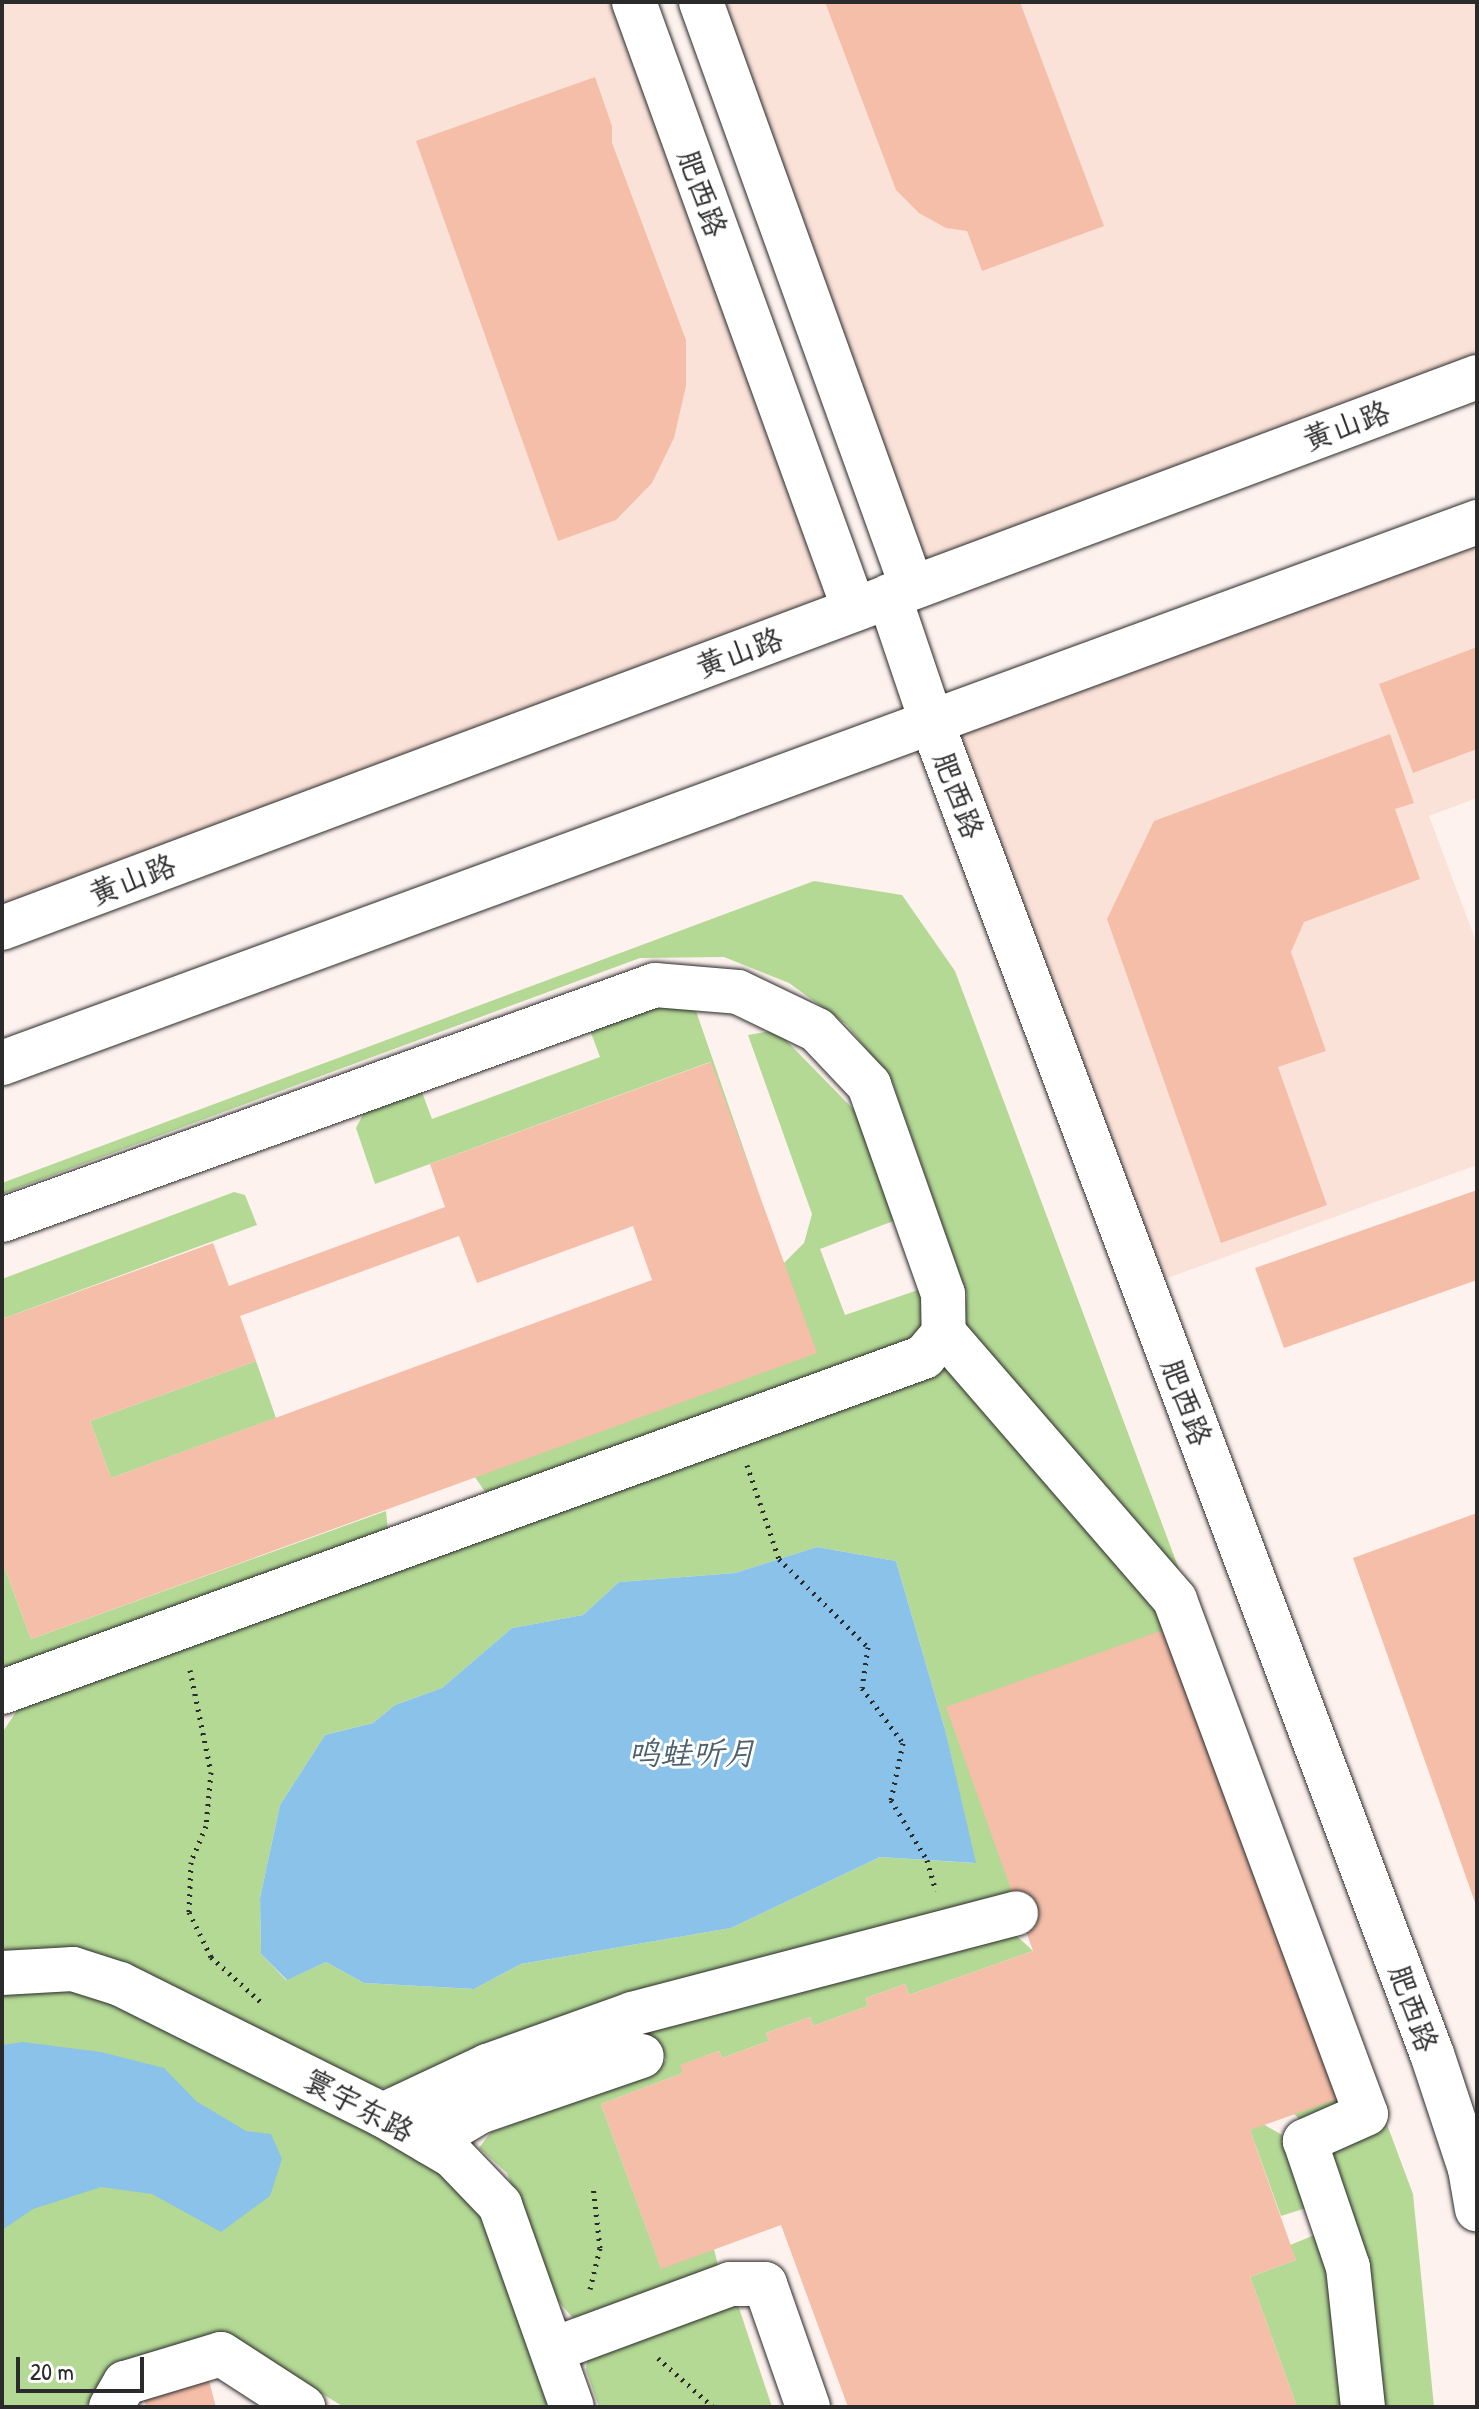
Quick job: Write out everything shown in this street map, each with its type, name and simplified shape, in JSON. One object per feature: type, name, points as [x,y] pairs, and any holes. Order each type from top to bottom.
[{"type":"main road","name":"肥西路","points":[[634,2],[885,598],[1432,2054],[1470,2169],[1477,2209]]},
{"type":"main road","name":"肥西路","points":[[701,2],[885,598]]},
{"type":"main road","name":"黄山路","points":[[2,928],[1477,377]]},
{"type":"main road","points":[[2,1063],[933,726],[1477,522]]},
{"type":"main road","points":[[2,1220],[655,985],[738,992],[817,1030],[869,1085],[943,1294],[944,1333],[1175,1600],[1366,2114],[1305,2141],[1348,2267],[1363,2407]]},
{"type":"main road","points":[[2,1692],[924,1357],[944,1333]]},
{"type":"main road","points":[[383,2115],[487,2066],[632,2014],[1016,1913]]},
{"type":"main road","name":"寰宇东路","points":[[2,1973],[73,1969],[97,1976],[383,2115],[453,2156],[500,2205],[572,2407]]},
{"type":"main road","points":[[429,2142],[479,2112],[642,2056]]},
{"type":"main road","points":[[552,2350],[730,2284],[765,2284],[808,2407]]},
{"type":"main road","points":[[111,2407],[125,2383],[221,2354],[303,2407]]},
{"type":"path","points":[[734,1426],[779,1559],[868,1647],[862,1688],[903,1743],[891,1800],[927,1860],[947,1931]]},
{"type":"path","points":[[178,1628],[202,1711],[211,1772],[206,1826],[191,1862],[189,1912],[211,1957],[265,2007],[270,2017],[272,2059]]},
{"type":"path","points":[[593,2186],[600,2248],[589,2281],[595,2334]]},
{"type":"path","points":[[636,2319],[657,2357],[713,2407]]},
{"type":"shaded area","points":[[2,2],[634,2],[854,609],[2,926]]},
{"type":"shaded area","points":[[701,2],[1477,2],[1477,377],[912,587]]},
{"type":"shaded area","points":[[1477,522],[1477,798],[1429,816],[1477,944],[1477,1165],[1143,1287],[933,726]]},
{"type":"green space","points":[[814,881],[902,895],[955,971],[1413,2194],[1434,2407],[1377,2407],[1302,2122],[1107,1921],[1064,1896],[429,2084],[370,2089],[2,1956],[2,1733],[18,1709],[959,1345],[967,1295],[892,1081],[847,1025],[789,983],[724,957],[640,958],[2,1194],[2,1183]],"holes":[[[817,1547],[896,1561],[946,1733],[975,1863],[880,1857],[731,1928],[521,1964],[474,1989],[364,1983],[326,1962],[286,1980],[261,1954],[260,1898],[280,1805],[325,1735],[373,1723],[395,1705],[442,1688],[512,1628],[583,1615],[619,1582],[735,1573]]]},
{"type":"green space","points":[[675,1000],[696,1011],[763,1205],[710,1062],[375,1184],[356,1128],[368,1105],[420,1087],[432,1119],[600,1057],[590,1030]]},
{"type":"green space","points":[[776,1030],[855,1111],[896,1220],[820,1249],[845,1315],[921,1289],[925,1329],[911,1343],[500,1491],[485,1492],[475,1477],[784,1263],[804,1243],[812,1214],[748,1035]]},
{"type":"green space","points":[[234,1192],[245,1195],[257,1225],[2,1319],[2,1279]]},
{"type":"green space","points":[[256,1361],[276,1418],[111,1478],[90,1421]]},
{"type":"green space","points":[[386,1511],[388,1531],[16,1667],[2,1668],[2,1561],[31,1639]]},
{"type":"green space","points":[[1006,1926],[1033,1951],[909,1995],[905,1984],[866,1998],[868,2006],[813,2026],[810,2017],[766,2033],[769,2041],[722,2058],[719,2051],[681,2065],[683,2073],[601,2104],[661,2268],[714,2249],[719,2270],[579,2325],[553,2295],[507,2173],[479,2148],[491,2132],[651,2073],[666,2060],[662,2047],[518,2064]]},
{"type":"green space","points":[[85,1989],[433,2164],[463,2190],[492,2233],[553,2407],[344,2407],[226,2336],[107,2370],[86,2407],[2,2407],[2,1991]]},
{"type":"green space","points":[[1263,2124],[1287,2138],[1306,2208],[1281,2216],[1250,2130]]},
{"type":"green space","points":[[1317,2234],[1333,2250],[1350,2407],[1297,2407],[1250,2277],[1296,2260],[1290,2245]]},
{"type":"green space","points":[[721,2300],[738,2305],[772,2407],[599,2407],[586,2370],[588,2348]]},
{"type":"water","name":"鸣蛙听月","points":[[817,1547],[896,1561],[946,1733],[976,1863],[880,1857],[731,1928],[521,1964],[474,1989],[364,1983],[326,1962],[287,1980],[261,1954],[260,1898],[280,1805],[325,1735],[373,1723],[395,1705],[442,1688],[512,1628],[583,1615],[619,1582],[735,1573]]},
{"type":"water","points":[[23,2042],[101,2052],[164,2068],[196,2101],[246,2131],[271,2134],[282,2159],[270,2196],[221,2232],[152,2194],[101,2187],[33,2209],[2,2230],[2,2045]]},
{"type":"building","points":[[825,2],[1020,2],[1104,226],[982,271],[967,231],[946,228],[919,213],[896,190]]},
{"type":"building","points":[[595,77],[612,126],[612,143],[686,340],[686,386],[674,438],[652,483],[616,520],[558,541],[416,141]]},
{"type":"building","points":[[1477,647],[1477,749],[1413,773],[1379,684]]},
{"type":"building","points":[[1390,734],[1414,803],[1395,809],[1420,879],[1304,922],[1291,952],[1326,1051],[1278,1067],[1327,1205],[1221,1243],[1107,919],[1154,821]]},
{"type":"building","points":[[711,1062],[817,1353],[31,1639],[2,1561],[2,1319],[213,1243],[229,1286],[445,1207],[430,1164]],"holes":[[[633,1226],[652,1280],[111,1478],[90,1421],[256,1361],[240,1316],[459,1236],[477,1283]]]},
{"type":"building","points":[[1477,1190],[1477,1280],[1284,1348],[1255,1268]]},
{"type":"building","points":[[1477,1513],[1477,1908],[1353,1558]]},
{"type":"building","points":[[1172,1627],[1340,2098],[1250,2130],[1296,2260],[1250,2277],[1297,2407],[848,2407],[781,2225],[661,2269],[601,2104],[683,2073],[680,2065],[719,2051],[722,2058],[769,2041],[766,2033],[810,2017],[813,2026],[868,2006],[866,1998],[905,1984],[909,1995],[1033,1951],[946,1707]]},
{"type":"building","points":[[208,2377],[216,2407],[146,2407],[143,2396]]}]
